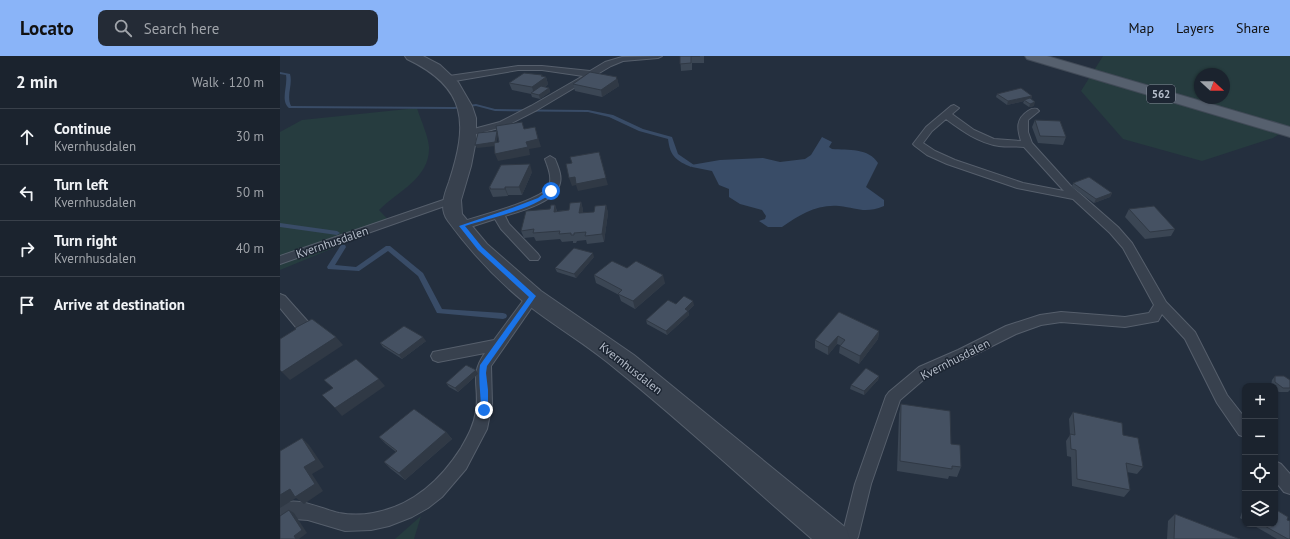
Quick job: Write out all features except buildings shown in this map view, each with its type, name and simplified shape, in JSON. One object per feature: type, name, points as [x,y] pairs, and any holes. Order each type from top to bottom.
[{"type":"main road","name":"562","points":[[1032,56],[1290,132]]},
{"type":"street","name":"Kvernhusdalen","points":[[412,56],[428,64],[450,80],[459,91],[465,106],[469,133],[452,200],[453,215],[480,249],[533,296],[625,362],[834,539]]},
{"type":"lane","points":[[469,133],[503,124],[534,108],[590,74],[615,61],[658,56]]},
{"type":"lane","points":[[450,80],[518,68],[542,68],[590,74]]},
{"type":"lane","points":[[954,108],[929,129],[918,144],[931,153],[952,162],[1021,186],[1078,198]]},
{"type":"lane","points":[[1034,111],[1023,120],[1023,132],[1027,144],[1078,198],[1114,230],[1128,246],[1161,305],[1190,336],[1222,399],[1242,426]]},
{"type":"lane","points":[[947,115],[965,128],[987,140],[999,143],[1027,144]]},
{"type":"lane","points":[[461,226],[540,199],[551,191],[556,175],[550,159]]},
{"type":"lane","name":"Kvernhusdalen","points":[[280,260],[307,252],[452,200]]},
{"type":"lane","points":[[498,214],[505,226],[534,257]]},
{"type":"lane","points":[[283,511],[302,511],[342,522],[353,523],[382,519],[412,509],[425,501],[451,477],[462,462],[479,430],[484,410],[485,390],[482,373],[484,365],[533,296]]},
{"type":"lane","points":[[280,299],[305,328]]},
{"type":"lane","name":"Kvernhusdalen","points":[[847,539],[852,531],[863,484],[894,396],[924,371],[963,354],[1011,330],[1040,320],[1061,317],[1125,322],[1140,321],[1153,317],[1161,305]]},
{"type":"lane","points":[[438,356],[498,345]]},
{"type":"lane","points":[[1278,472],[1290,486]]},
{"type":"green space","points":[[1103,56],[1290,56],[1290,127],[1273,138],[1202,161],[1123,139],[1081,91]]},
{"type":"green space","points":[[417,108],[429,143],[428,158],[419,176],[379,210],[392,224],[280,270],[280,132],[302,120]]},
{"type":"green space","points":[[421,516],[414,539],[395,539]]},
{"type":"water","points":[[822,137],[832,142],[829,147],[832,149],[864,152],[874,158],[878,163],[866,187],[884,200],[884,206],[871,210],[861,210],[839,206],[823,207],[809,211],[782,227],[768,227],[759,221],[765,219],[766,216],[762,210],[740,204],[729,197],[729,189],[719,185],[712,171],[692,167],[691,165],[720,160],[763,158],[780,162],[805,159],[811,155]]},
{"type":"waterway","points":[[280,73],[288,74],[289,82],[286,99],[289,107],[454,108],[476,105],[495,110],[588,111],[611,116],[641,130],[670,138],[672,148],[678,158],[691,165]]},
{"type":"waterway","points":[[280,225],[337,233]]},
{"type":"waterway","points":[[343,247],[330,267],[357,269],[388,248],[421,275],[440,311],[503,316]]},
{"type":"route","points":[[484,410],[485,390],[482,373],[484,365],[533,296],[505,273],[480,249],[461,226],[540,199],[551,191]]}]
